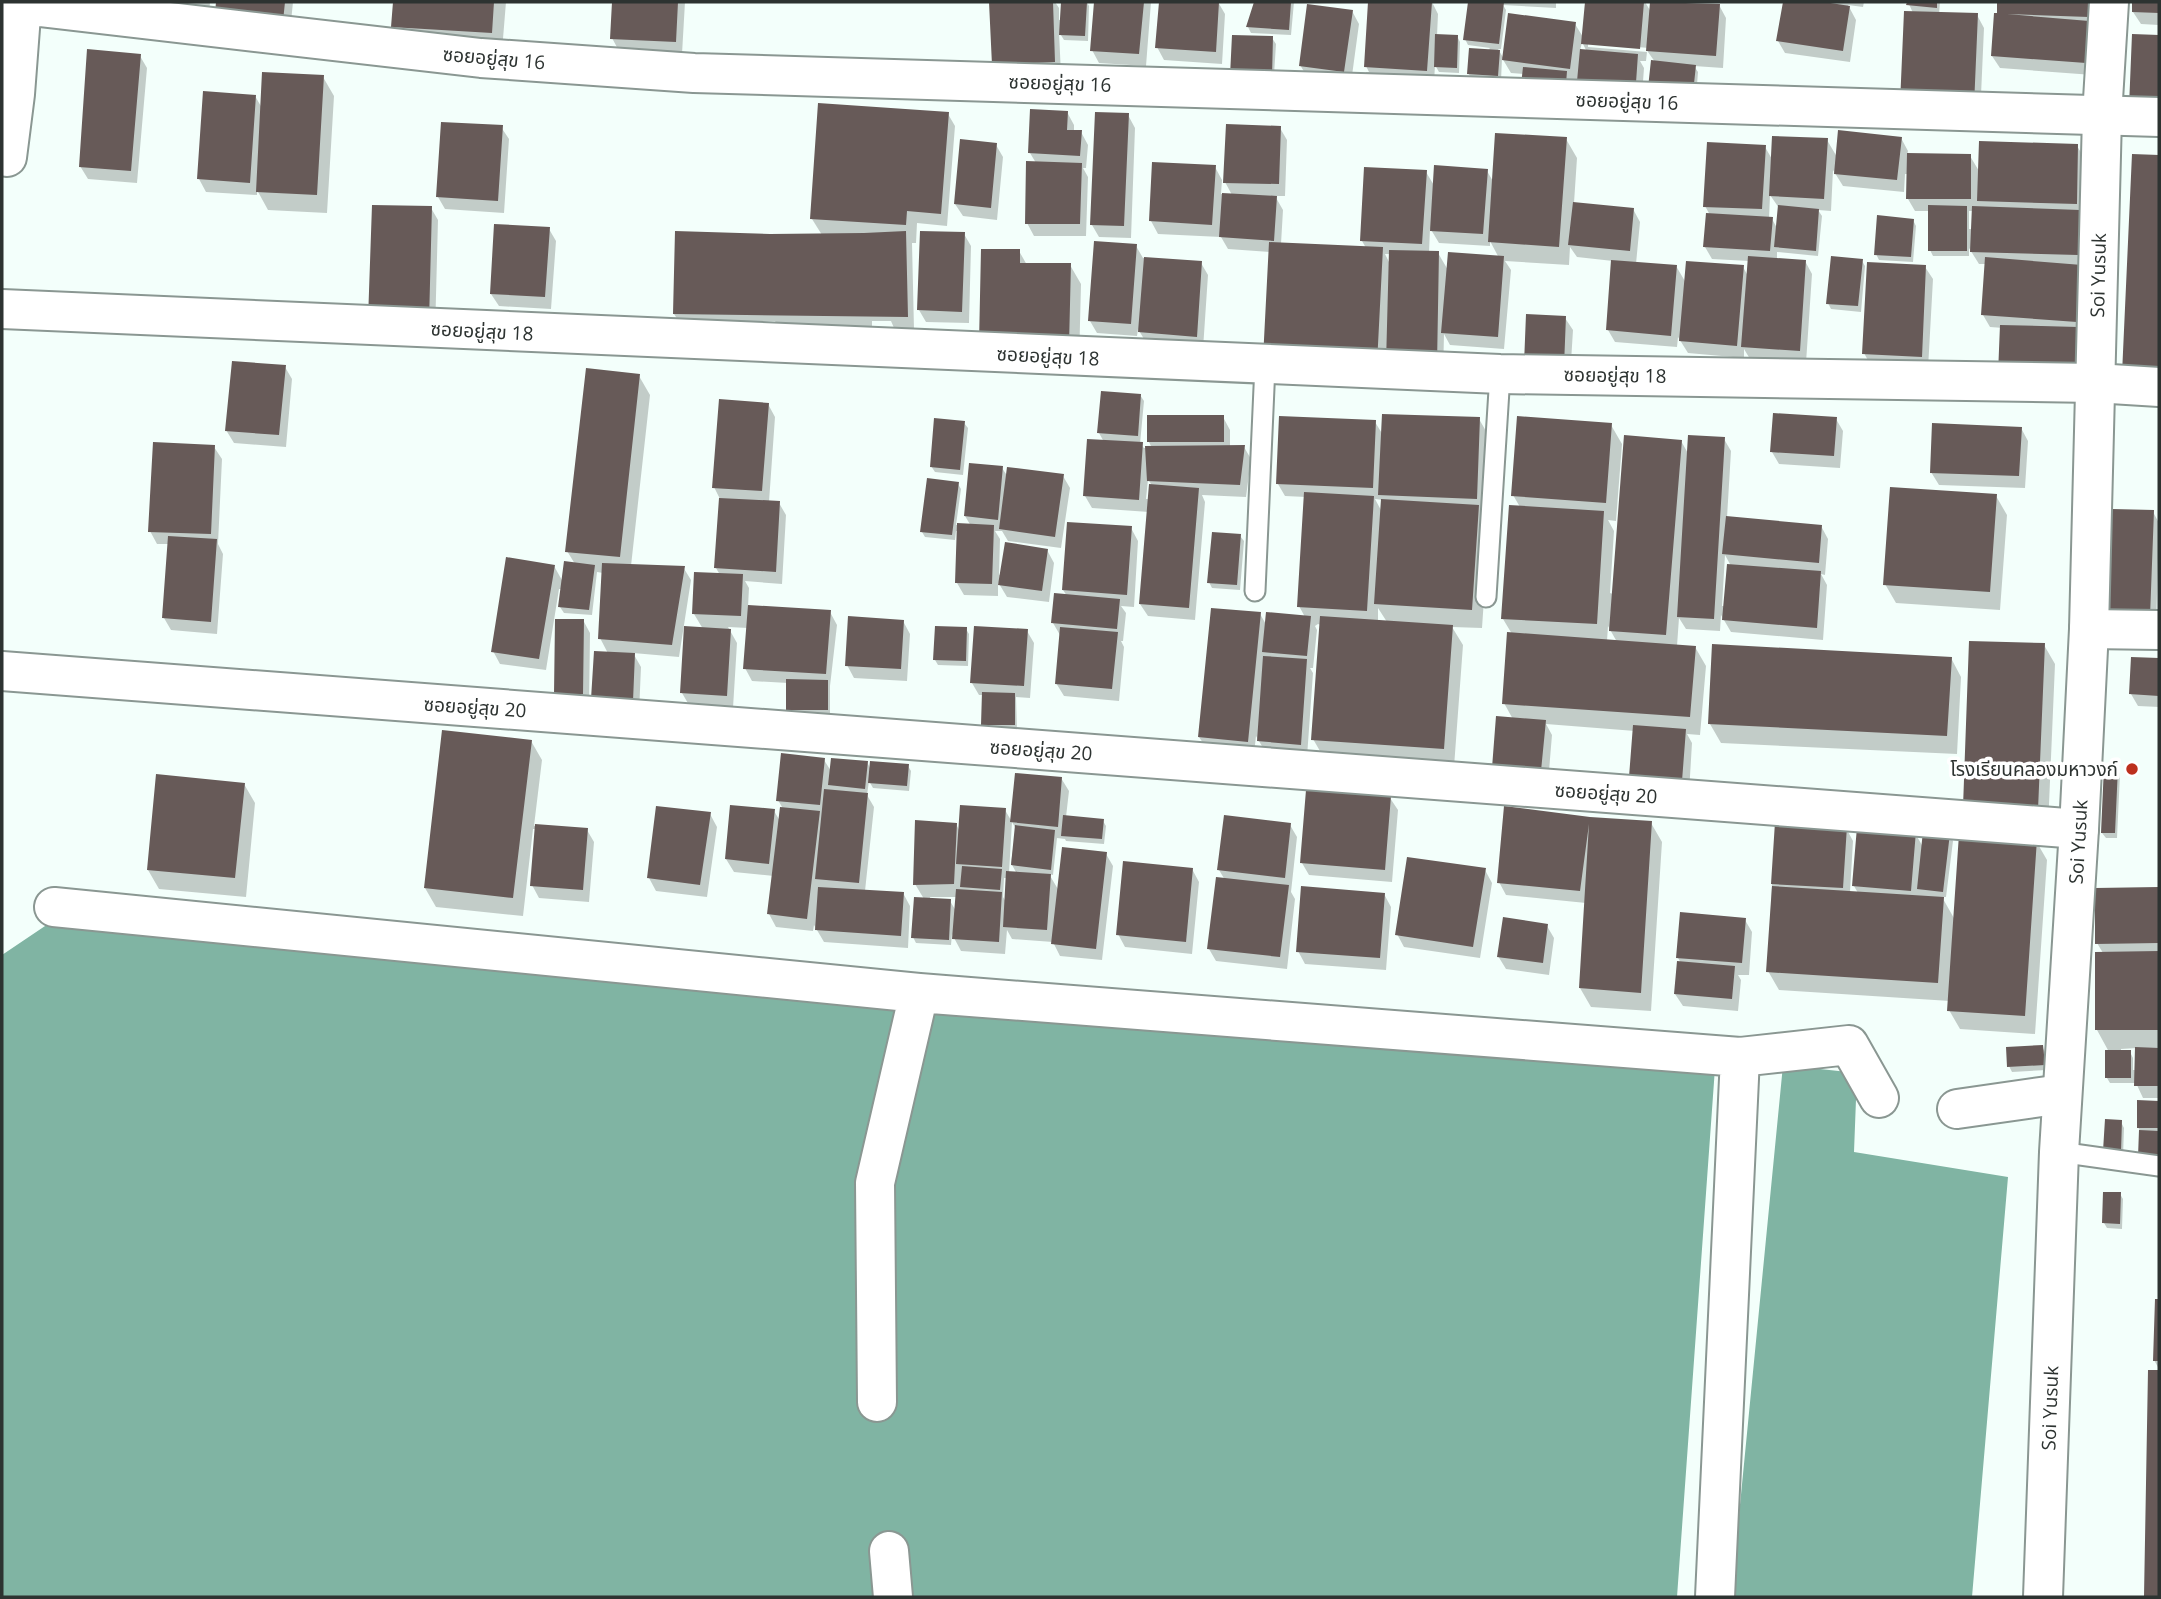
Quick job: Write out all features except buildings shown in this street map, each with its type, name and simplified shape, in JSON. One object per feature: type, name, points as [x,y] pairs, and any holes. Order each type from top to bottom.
[{"type":"street","name":"Soi Yusuk","points":[[2043,1597],[2059,1152],[2089,629],[2102,116],[2109,2]]},
{"type":"street","name":"ซอยอยู่สุข 16","points":[[22,3],[481,58],[694,73],[2159,117]]},
{"type":"street","points":[[7,158],[9,93],[22,3]]},
{"type":"street","name":"ซอยอยู่สุข 18","points":[[2,309],[1500,374],[2095,383],[2159,387]]},
{"type":"street","points":[[2089,629],[2159,630]]},
{"type":"street","name":"ซอยอยู่สุข 20","points":[[2,671],[2079,829]]},
{"type":"street","points":[[54,907],[919,993],[1740,1057],[1849,1045],[1879,1098]]},
{"type":"street","points":[[877,1402],[875,1183],[919,993]]},
{"type":"street","points":[[1715,1597],[1740,1057]]},
{"type":"street","points":[[1957,1109],[2062,1094]]},
{"type":"street","points":[[889,1551],[893,1597]]},
{"type":"lane","points":[[1255,591],[1265,365]]},
{"type":"lane","points":[[1486,597],[1500,374]]},
{"type":"lane","points":[[2059,1152],[2159,1166]]},
{"type":"shaded area","points":[[48,924],[1716,1054],[1677,1597],[2,1597],[2,955]]},
{"type":"shaded area","points":[[1783,1065],[1857,1073],[1854,1152],[2008,1177],[1972,1597],[1731,1597]]},
{"type":"place","name":"โรงเรียนคลองมหาวงก์","points":[[2132,769]]}]
